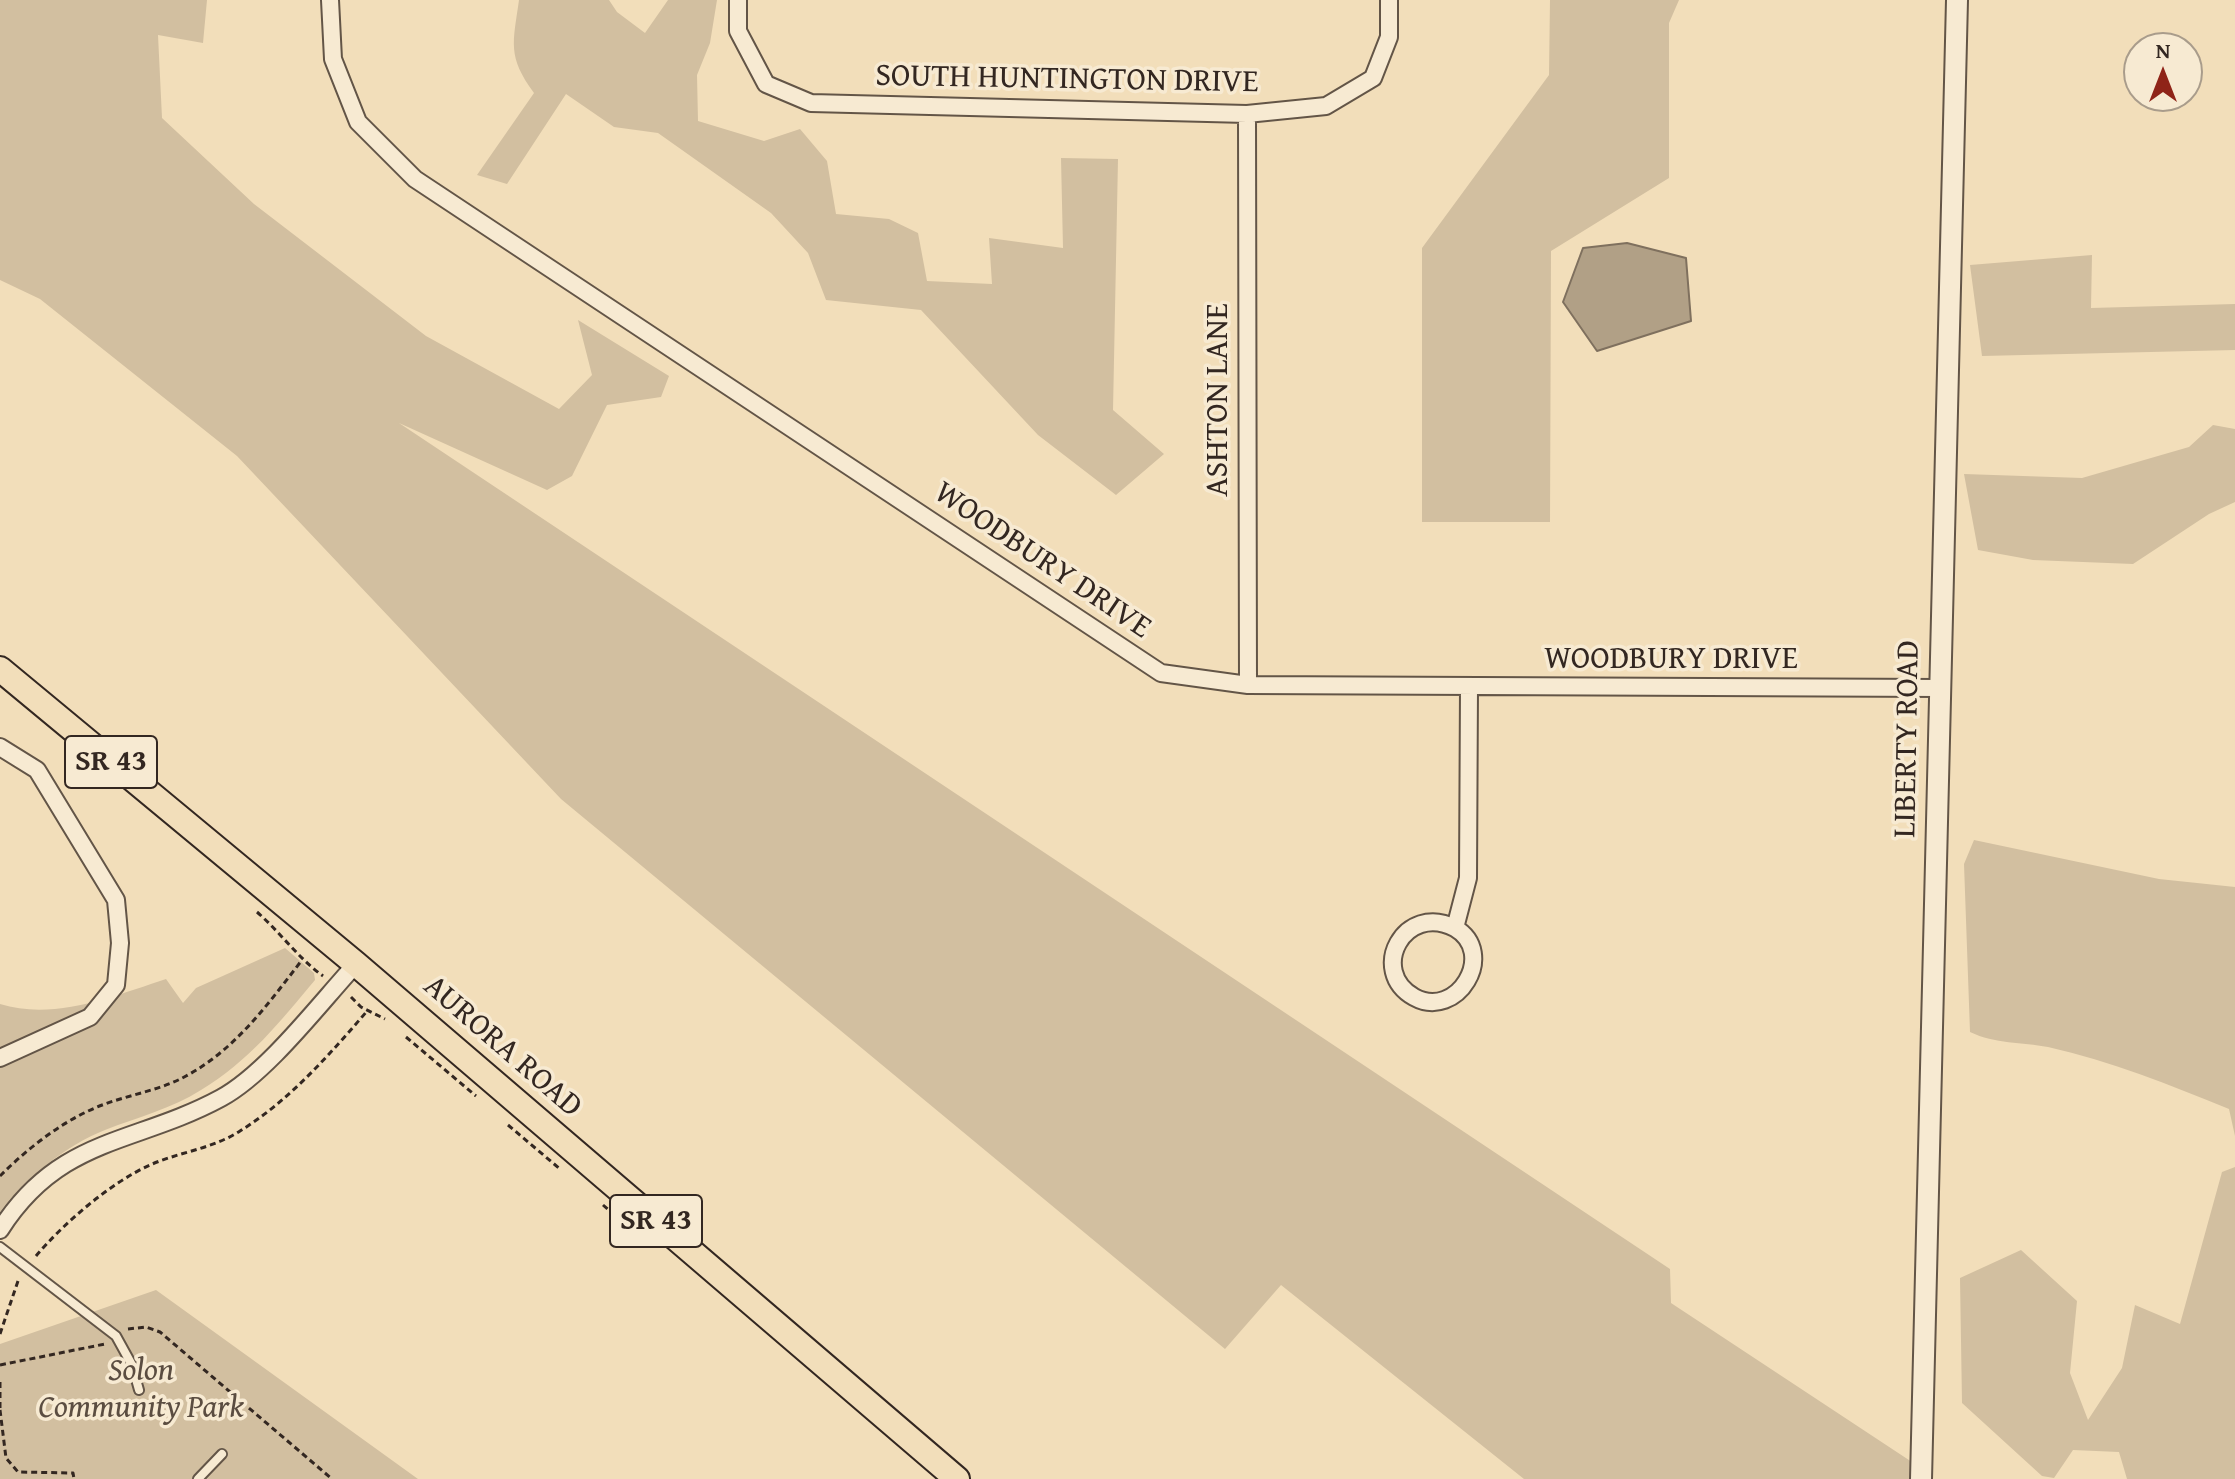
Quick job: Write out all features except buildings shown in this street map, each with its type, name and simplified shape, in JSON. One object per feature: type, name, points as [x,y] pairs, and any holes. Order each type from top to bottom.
[{"type":"main road","name":"AURORA ROAD","points":[[0,669],[356,964],[957,1479]]},
{"type":"street","name":"WOODBURY DRIVE","points":[[330,0],[333,59],[358,122],[415,179],[1161,673],[1248,685],[1939,688]]},
{"type":"street","name":"SOUTH HUNTINGTON DRIVE","points":[[738,0],[738,31],[766,84],[811,103],[1247,114],[1326,106],[1373,78],[1389,37],[1389,0]]},
{"type":"street","name":"LIBERTY ROAD","points":[[1921,1479],[1957,0]]},
{"type":"street","name":"ASHTON LANE","points":[[1247,114],[1248,685]]},
{"type":"street","points":[[1455,928],[1468,878],[1469,688]]},
{"type":"street","points":[[0,747],[37,770],[45,783],[116,900],[120,943],[116,985],[90,1017],[0,1058]]},
{"type":"street","points":[[1426,922],[1444,922],[1455,928],[1463,933],[1473,949],[1474,963],[1466,986],[1455,996],[1435,1002],[1414,997],[1397,978],[1393,967],[1397,945],[1408,930],[1426,922]]},
{"type":"street","points":[[0,1230],[39,1182],[77,1154],[224,1096],[266,1060],[356,964]]},
{"type":"lane","points":[[0,1247],[116,1336],[132,1365],[139,1390]]},
{"type":"lane","points":[[198,1479],[222,1454]]},
{"type":"path","points":[[0,1176],[44,1138],[85,1114],[170,1084],[203,1066],[238,1039],[302,960],[310,967]]},
{"type":"path","points":[[30,1263],[65,1225],[138,1171],[215,1144],[254,1122],[311,1073],[368,1010]]},
{"type":"path","points":[[0,1334],[21,1275]]},
{"type":"path","points":[[121,1332],[146,1327],[160,1332],[332,1479]]},
{"type":"path","points":[[0,1365],[42,1354],[92,1349],[111,1340]]},
{"type":"path","points":[[0,1382],[6,1458],[18,1472],[73,1473],[74,1479]]},
{"type":"green space","points":[[0,0],[207,0],[203,43],[158,35],[162,118],[254,204],[426,336],[559,409],[592,375],[578,320],[669,376],[661,397],[607,405],[572,476],[547,490],[399,423],[1670,1269],[1671,1303],[1921,1468],[1921,1479],[1524,1479],[1281,1285],[1225,1349],[561,799],[237,456],[40,299],[0,280]]},
{"type":"green space","points":[[519,0],[609,0],[617,12],[645,33],[668,0],[717,0],[710,43],[697,75],[698,121],[764,141],[800,129],[827,161],[836,214],[889,219],[918,233],[927,281],[992,284],[989,238],[1063,248],[1061,158],[1118,159],[1113,410],[1164,454],[1116,495],[1038,435],[921,310],[826,300],[808,253],[771,213],[658,133],[614,127],[566,94],[507,184],[477,175],[534,93],[519,69],[514,49]]},
{"type":"green space","points":[[1550,0],[1679,0],[1669,23],[1669,178],[1551,251],[1550,522],[1422,522],[1422,248],[1549,75]]},
{"type":"green space","points":[[2092,255],[2091,308],[2235,304],[2235,350],[1982,356],[1970,265]]},
{"type":"green space","points":[[2213,425],[2235,429],[2235,502],[2209,514],[2133,564],[2033,560],[1978,550],[1964,474],[2082,478],[2189,447]]},
{"type":"green space","points":[[1974,840],[2159,879],[2235,887],[2235,1136],[2229,1109],[2185,1091],[2071,1053],[1999,1041],[1970,1032],[1964,864]]},
{"type":"green space","points":[[285,948],[314,973],[315,980],[249,1054],[190,1097],[76,1144],[34,1176],[0,1212],[0,1004],[21,1009],[63,1008],[105,999],[166,979],[183,1003],[196,988]]},
{"type":"green space","points":[[2235,1167],[2235,1479],[2127,1479],[2119,1452],[2073,1450],[2054,1478],[2042,1476],[1962,1403],[1960,1278],[2021,1250],[2077,1301],[2070,1373],[2088,1420],[2122,1368],[2135,1305],[2180,1324],[2222,1172]]},
{"type":"green space","name":"Solon Community Park","points":[[156,1290],[418,1479],[0,1479],[0,1344]]},
{"type":"shaded area","points":[[1627,243],[1686,258],[1691,321],[1597,351],[1563,302],[1583,248]]}]
